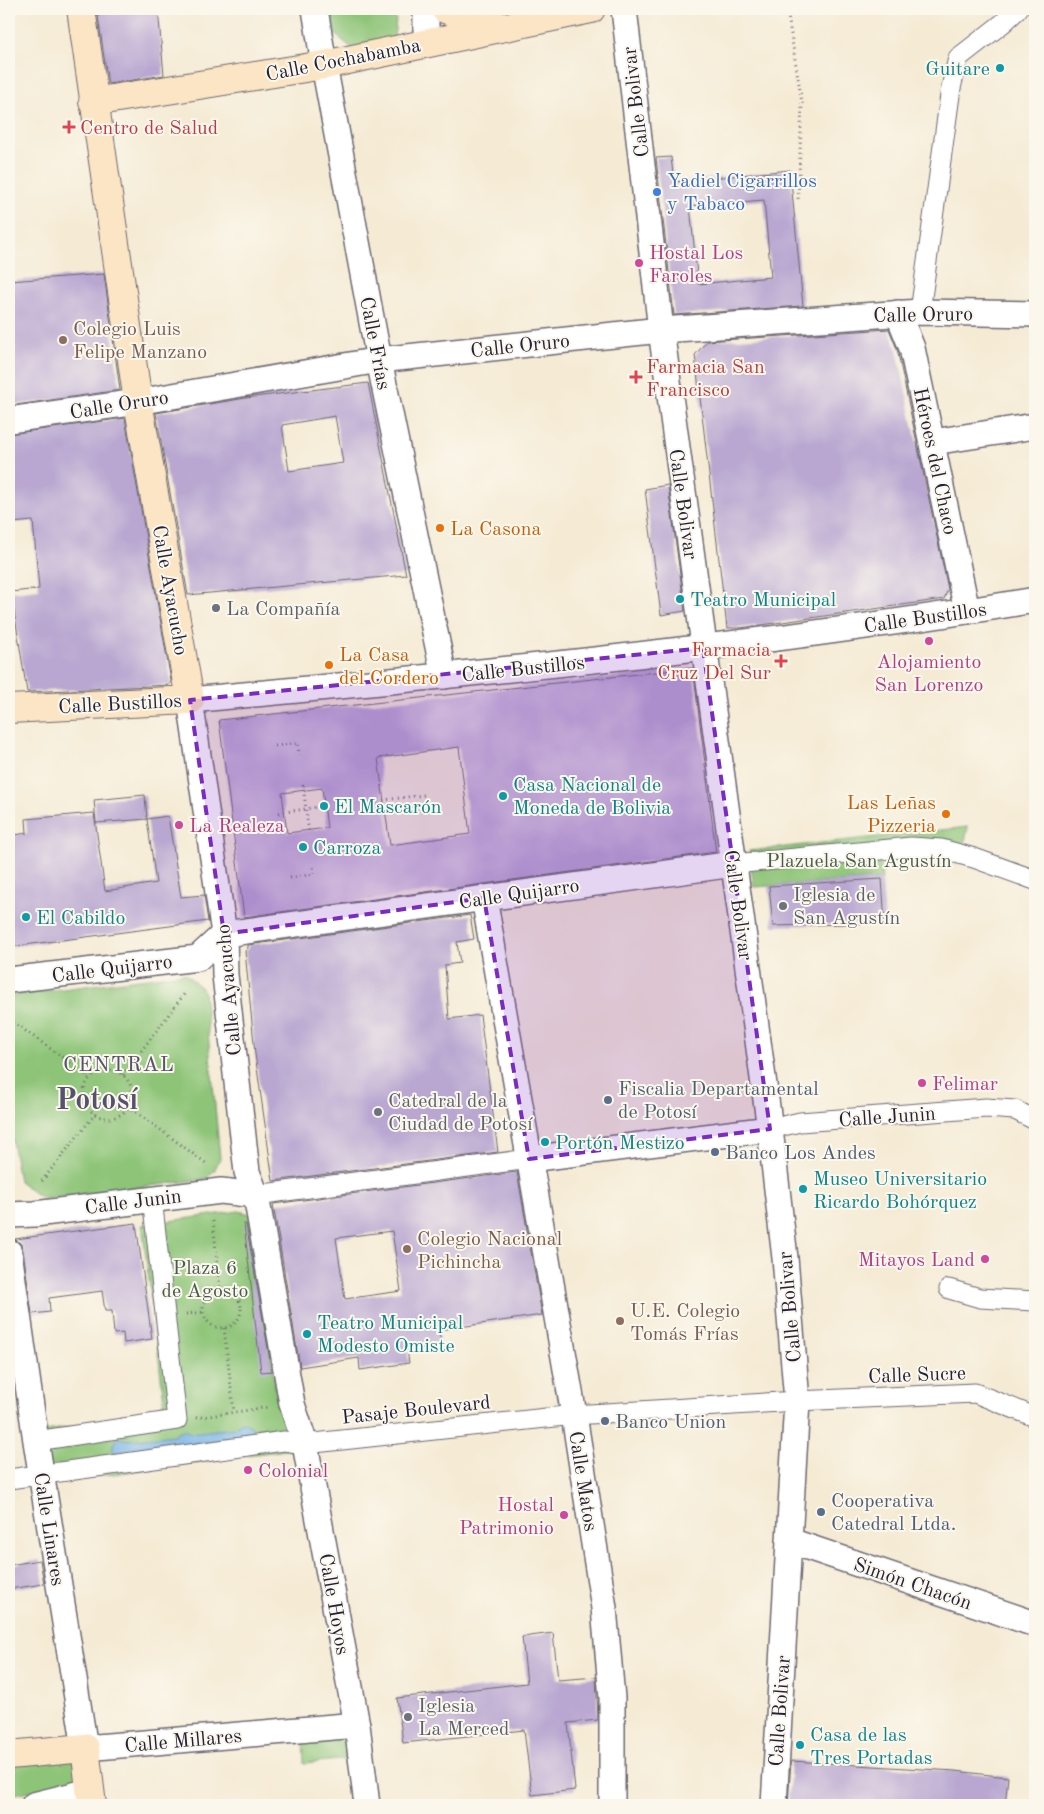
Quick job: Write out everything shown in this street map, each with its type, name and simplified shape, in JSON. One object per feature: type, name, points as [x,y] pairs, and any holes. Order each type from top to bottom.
[{"type":"main road","name":"Calle Ayacucho","points":[[81,9],[138,402],[190,700]]},
{"type":"main road","points":[[445,9],[459,14],[490,9]]},
{"type":"main road","name":"Calle Cochabamba","points":[[94,102],[324,65],[591,9]]},
{"type":"main road","name":"Calle Bustillos","points":[[9,709],[190,700]]},
{"type":"main road","name":"Calle Millares","points":[[9,1755],[85,1748]]},
{"type":"main road","name":"Calle Linares","points":[[85,1748],[91,1798]]},
{"type":"street","name":"Calle Frías","points":[[315,9],[379,360],[444,676]]},
{"type":"street","points":[[426,9],[426,44]]},
{"type":"street","name":"Calle Bolivar","points":[[624,9],[661,330],[770,1130],[785,1258],[796,1401],[790,1541],[774,1805]]},
{"type":"street","points":[[909,313],[958,58],[1018,9]]},
{"type":"street","name":"Calle Oruro","points":[[9,420],[138,402],[379,360],[661,330],[909,313],[1035,314]]},
{"type":"street","name":"Héroes del Chaco","points":[[909,313],[912,348],[967,611]]},
{"type":"street","points":[[933,442],[1035,426]]},
{"type":"street","name":"Calle Bustillos","points":[[190,700],[444,676],[704,648],[1035,600]]},
{"type":"street","name":"Calle Ayacucho","points":[[190,700],[224,934],[225,975],[247,1172],[256,1195]]},
{"type":"street","name":"Calle Quijarro","points":[[9,980],[198,958],[224,934],[734,864],[911,847],[941,849],[974,858],[1035,880]]},
{"type":"street","name":"Calle Matos","points":[[484,898],[574,1415],[604,1608],[612,1698],[612,1805]]},
{"type":"street","name":"Calle Junin","points":[[529,1159],[770,1130],[800,1122],[986,1108],[1015,1110],[1035,1120]]},
{"type":"street","points":[[256,1195],[529,1159]]},
{"type":"street","name":"Calle Junin","points":[[9,1215],[35,1214],[152,1198],[221,1191],[256,1195]]},
{"type":"street","name":"Calle Hoyos","points":[[256,1195],[292,1404],[305,1444],[357,1725],[367,1805]]},
{"type":"street","points":[[36,1441],[177,1420],[152,1198]]},
{"type":"street","name":"Calle Linares","points":[[9,1252],[36,1441],[85,1748]]},
{"type":"street","points":[[949,1289],[980,1298],[1035,1301]]},
{"type":"street","name":"Calle Sucre","points":[[796,1401],[975,1393],[1035,1417]]},
{"type":"street","name":"Pasaje Boulevard","points":[[9,1478],[284,1441],[305,1444],[574,1415],[796,1401]]},
{"type":"street","name":"Simón Chacón","points":[[790,1541],[1035,1624]]},
{"type":"street","name":"Calle Millares","points":[[85,1748],[357,1725]]},
{"type":"street","points":[[34,1805],[91,1798]]},
{"type":"path","points":[[787,9],[802,103],[798,200]]},
{"type":"path","points":[[275,746],[298,743],[299,755]]},
{"type":"path","points":[[303,785],[309,834]]},
{"type":"path","points":[[383,800],[424,795]]},
{"type":"path","points":[[279,813],[324,806]]},
{"type":"path","points":[[290,878],[314,874],[313,864]]},
{"type":"path","points":[[123,1076],[185,993]]},
{"type":"path","points":[[9,1019],[90,1077]]},
{"type":"path","points":[[106,1070],[118,1072],[123,1076],[130,1086],[131,1100],[128,1106],[117,1116],[109,1118],[95,1114],[90,1109],[84,1096],[84,1090],[90,1077],[106,1070]]},
{"type":"path","points":[[128,1106],[206,1164]]},
{"type":"path","points":[[42,1181],[95,1114]]},
{"type":"path","points":[[213,1221],[220,1290]]},
{"type":"path","points":[[220,1290],[232,1293],[240,1302],[241,1309],[237,1321],[233,1325],[224,1328],[214,1327],[208,1323],[203,1312],[209,1295],[220,1290]]},
{"type":"path","points":[[224,1328],[234,1412]]},
{"type":"path","points":[[177,1420],[292,1404]]},
{"type":"highlighted area","points":[[703,648],[770,1129],[529,1159],[484,898],[224,934],[190,700]]},
{"type":"green space","points":[[331,9],[391,9],[396,19],[394,38],[354,50],[335,34]]},
{"type":"green space","name":"Plazuela San Agustín","points":[[968,827],[961,859],[911,855],[880,858],[882,879],[754,887],[749,851]]},
{"type":"green space","points":[[185,973],[204,991],[220,1158],[214,1171],[206,1179],[43,1199],[19,1181],[9,1123],[9,996]]},
{"type":"green space","name":"Plaza 6 de Agosto","points":[[239,1211],[254,1215],[278,1409],[290,1418],[293,1449],[48,1483],[39,1432],[155,1414],[164,1401],[142,1225]]},
{"type":"green space","points":[[343,1731],[354,1759],[304,1763],[303,1735]]},
{"type":"green space","points":[[79,1756],[82,1781],[9,1795],[9,1762]]},
{"type":"water","points":[[243,1422],[252,1427],[253,1436],[131,1452],[129,1455],[118,1456],[112,1449],[114,1442],[119,1438],[129,1440],[175,1435],[177,1432],[184,1430],[190,1433],[235,1428]]},
{"type":"building","points":[[97,9],[158,9],[164,75],[108,84]]},
{"type":"building","points":[[671,157],[674,182],[790,170],[803,306],[674,315],[656,158]],"holes":[[[764,200],[771,277],[698,284],[690,206]]]},
{"type":"building","name":"Colegio Luis Felipe Manzano","points":[[104,274],[120,390],[9,406],[9,281]]},
{"type":"building","points":[[889,329],[897,349],[948,589],[944,599],[740,628],[727,628],[695,355],[707,341]]},
{"type":"building","points":[[368,383],[406,575],[188,595],[156,413],[246,398]],"holes":[[[335,416],[343,463],[289,471],[282,425]]]},
{"type":"building","points":[[125,418],[171,681],[169,685],[27,692],[11,592],[39,589],[33,521],[12,523],[9,509],[9,434]]},
{"type":"building","points":[[668,485],[685,611],[661,615],[645,489]]},
{"type":"building","name":"Casa Nacional de Moneda de Bolivia","points":[[693,668],[716,852],[244,917],[219,720]],"holes":[[[459,747],[470,834],[390,845],[378,758]],[[322,788],[327,828],[287,833],[282,793]]]},
{"type":"building","points":[[145,795],[147,819],[96,823],[94,800]]},
{"type":"building","points":[[94,813],[105,891],[156,883],[147,819],[168,816],[181,897],[204,895],[208,921],[9,947],[9,836],[27,833],[26,819]]},
{"type":"building","points":[[882,879],[885,923],[773,926],[769,886]]},
{"type":"building","points":[[470,915],[474,939],[457,942],[460,963],[445,965],[449,1019],[480,1015],[498,1152],[273,1181],[255,1054],[245,951],[248,945]]},
{"type":"building","name":"Colegio Nacional Pichincha","points":[[517,1172],[542,1315],[439,1330],[441,1345],[407,1350],[409,1363],[360,1370],[359,1358],[300,1367],[273,1204]],"holes":[[[392,1231],[401,1291],[345,1299],[336,1238]]]},
{"type":"building","points":[[136,1223],[152,1339],[124,1343],[123,1333],[114,1334],[112,1311],[105,1311],[102,1291],[49,1298],[50,1312],[32,1314],[23,1250],[21,1244],[15,1239]]},
{"type":"building","points":[[244,1224],[246,1224],[272,1371],[261,1372]]},
{"type":"building","points":[[40,1560],[44,1584],[9,1589],[9,1565]]},
{"type":"building","points":[[553,1633],[558,1680],[596,1677],[598,1720],[568,1723],[575,1790],[532,1795],[524,1730],[403,1743],[397,1698],[527,1683],[522,1637]]},
{"type":"building","points":[[791,1761],[955,1771],[1008,1777],[1005,1805],[788,1805]]},
{"type":"place","name":"Guitare","points":[[1000,68]]},
{"type":"place","name":"Centro de Salud","points":[[69,127]]},
{"type":"place","name":"Yadiel Cigarrillos y Tabaco","points":[[657,192]]},
{"type":"place","name":"Hostal Los Faroles","points":[[639,263]]},
{"type":"place","name":"Colegio Luis Felipe Manzano","points":[[63,340]]},
{"type":"place","name":"Farmacia San Francisco","points":[[636,377]]},
{"type":"place","name":"La Casona","points":[[440,528]]},
{"type":"place","name":"Teatro Municipal","points":[[680,599]]},
{"type":"place","name":"La Compañía","points":[[216,608]]},
{"type":"place","name":"Alojamiento San Lorenzo","points":[[929,641]]},
{"type":"place","name":"Farmacia Cruz Del Sur","points":[[781,661]]},
{"type":"place","name":"La Casa del Cordero","points":[[329,665]]},
{"type":"place","name":"Casa Nacional de Moneda de Bolivia","points":[[503,796]]},
{"type":"place","name":"El Mascarón","points":[[324,806]]},
{"type":"place","name":"Las Leñas Pizzeria","points":[[946,814]]},
{"type":"place","name":"La Realeza","points":[[179,825]]},
{"type":"place","name":"Carroza","points":[[303,847]]},
{"type":"place","name":"Iglesia de San Agustín","points":[[783,906]]},
{"type":"place","name":"El Cabildo","points":[[26,917]]},
{"type":"place","name":"Felimar","points":[[922,1083]]},
{"type":"place","name":"Fiscalia Departamental de Potosí","points":[[608,1100]]},
{"type":"place","name":"Catedral de la Ciudad de Potosí","points":[[378,1112]]},
{"type":"place","name":"Portón Mestizo","points":[[545,1142]]},
{"type":"place","name":"Banco Los Andes","points":[[715,1152]]},
{"type":"place","name":"Museo Universitario Ricardo Bohórquez","points":[[803,1189]]},
{"type":"place","name":"Colegio Nacional Pichincha","points":[[407,1249]]},
{"type":"place","name":"Mitayos Land","points":[[985,1259]]},
{"type":"place","name":"U.E. Colegio Tomás Frías","points":[[620,1321]]},
{"type":"place","name":"Teatro Municipal Modesto Omiste","points":[[307,1334]]},
{"type":"place","name":"Banco Union","points":[[605,1421]]},
{"type":"place","name":"Colonial","points":[[248,1470]]},
{"type":"place","name":"Cooperativa Catedral Ltda.","points":[[821,1512]]},
{"type":"place","name":"Hostal Patrimonio","points":[[564,1515]]},
{"type":"place","name":"Iglesia La Merced","points":[[408,1717]]},
{"type":"place","name":"Casa de las Tres Portadas","points":[[800,1745]]},
{"type":"district","name":"CENTRAL","points":[[119,1064]]},
{"type":"district","name":"Potosí","points":[[97,1099]]}]
